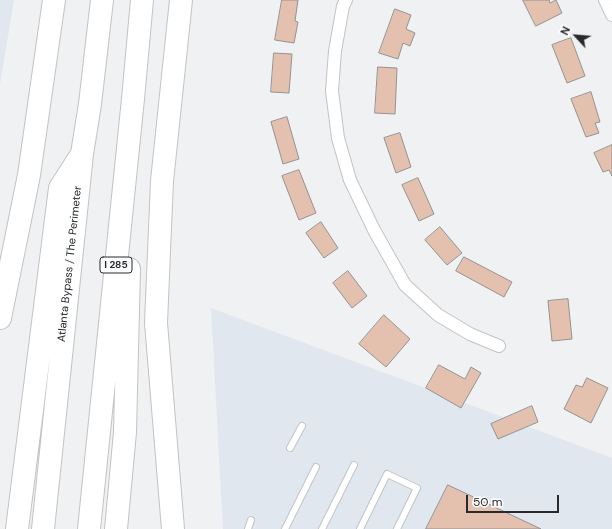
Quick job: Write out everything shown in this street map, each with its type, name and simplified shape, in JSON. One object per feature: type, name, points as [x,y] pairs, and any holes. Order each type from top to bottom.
[{"type":"highway","points":[[0,318],[29,175],[54,0]]},
{"type":"highway","name":"Atlanta Bypass / The Perimeter","points":[[42,529],[82,154],[90,104],[102,0]]},
{"type":"highway","name":"I 285","points":[[89,529],[142,0]]},
{"type":"highway","points":[[173,529],[156,323],[162,181],[181,0]]},
{"type":"highway","points":[[116,529],[125,432],[133,99]]},
{"type":"highway","points":[[17,529],[60,188],[82,154]]},
{"type":"street","points":[[346,0],[343,6],[335,50],[332,91],[338,138],[350,180],[374,230],[405,285],[438,315],[470,334],[499,346]]},
{"type":"street","points":[[606,0],[612,15]]},
{"type":"lane","points":[[290,448],[302,426]]},
{"type":"lane","points":[[322,529],[354,465]]},
{"type":"lane","points":[[285,529],[316,466]]},
{"type":"lane","points":[[360,529],[387,474],[417,488],[397,529]]},
{"type":"lane","points":[[248,529],[251,520]]},
{"type":"shaded area","points":[[0,0],[14,0],[0,84]]},
{"type":"shaded area","points":[[211,308],[612,458],[612,529],[223,529]]},
{"type":"building","points":[[282,0],[298,0],[295,21],[298,22],[294,43],[275,40]]},
{"type":"building","points":[[523,0],[549,0],[550,3],[556,0],[562,13],[536,26]]},
{"type":"building","points":[[395,9],[411,15],[406,29],[415,33],[410,46],[403,43],[398,59],[379,53]]},
{"type":"building","points":[[571,38],[585,76],[567,83],[552,45]]},
{"type":"building","points":[[274,53],[292,54],[289,93],[271,92]]},
{"type":"building","points":[[378,67],[397,68],[395,114],[375,113]]},
{"type":"building","points":[[591,92],[600,122],[595,123],[599,133],[586,137],[571,99]]},
{"type":"building","points":[[287,117],[299,159],[283,164],[271,122]]},
{"type":"building","points":[[400,133],[411,167],[396,173],[384,138]]},
{"type":"building","points":[[612,145],[612,176],[609,170],[603,172],[594,153]]},
{"type":"building","points":[[299,170],[316,213],[299,220],[282,176]]},
{"type":"building","points":[[418,178],[434,214],[419,221],[402,185]]},
{"type":"building","points":[[321,222],[338,248],[324,258],[306,233]]},
{"type":"building","points":[[440,227],[462,253],[447,265],[425,240]]},
{"type":"building","points":[[464,257],[512,282],[504,297],[456,271]]},
{"type":"building","points":[[348,271],[367,296],[352,308],[333,283]]},
{"type":"building","points":[[568,299],[572,339],[552,341],[548,301]]},
{"type":"building","points":[[384,315],[410,339],[386,367],[359,344]]},
{"type":"building","points":[[439,365],[465,379],[471,367],[481,373],[461,408],[426,388]]},
{"type":"building","points":[[587,378],[608,388],[591,423],[564,409],[576,385],[582,387]]},
{"type":"building","points":[[532,406],[538,422],[498,439],[491,424]]},
{"type":"building","points":[[448,485],[541,529],[426,529]]}]
